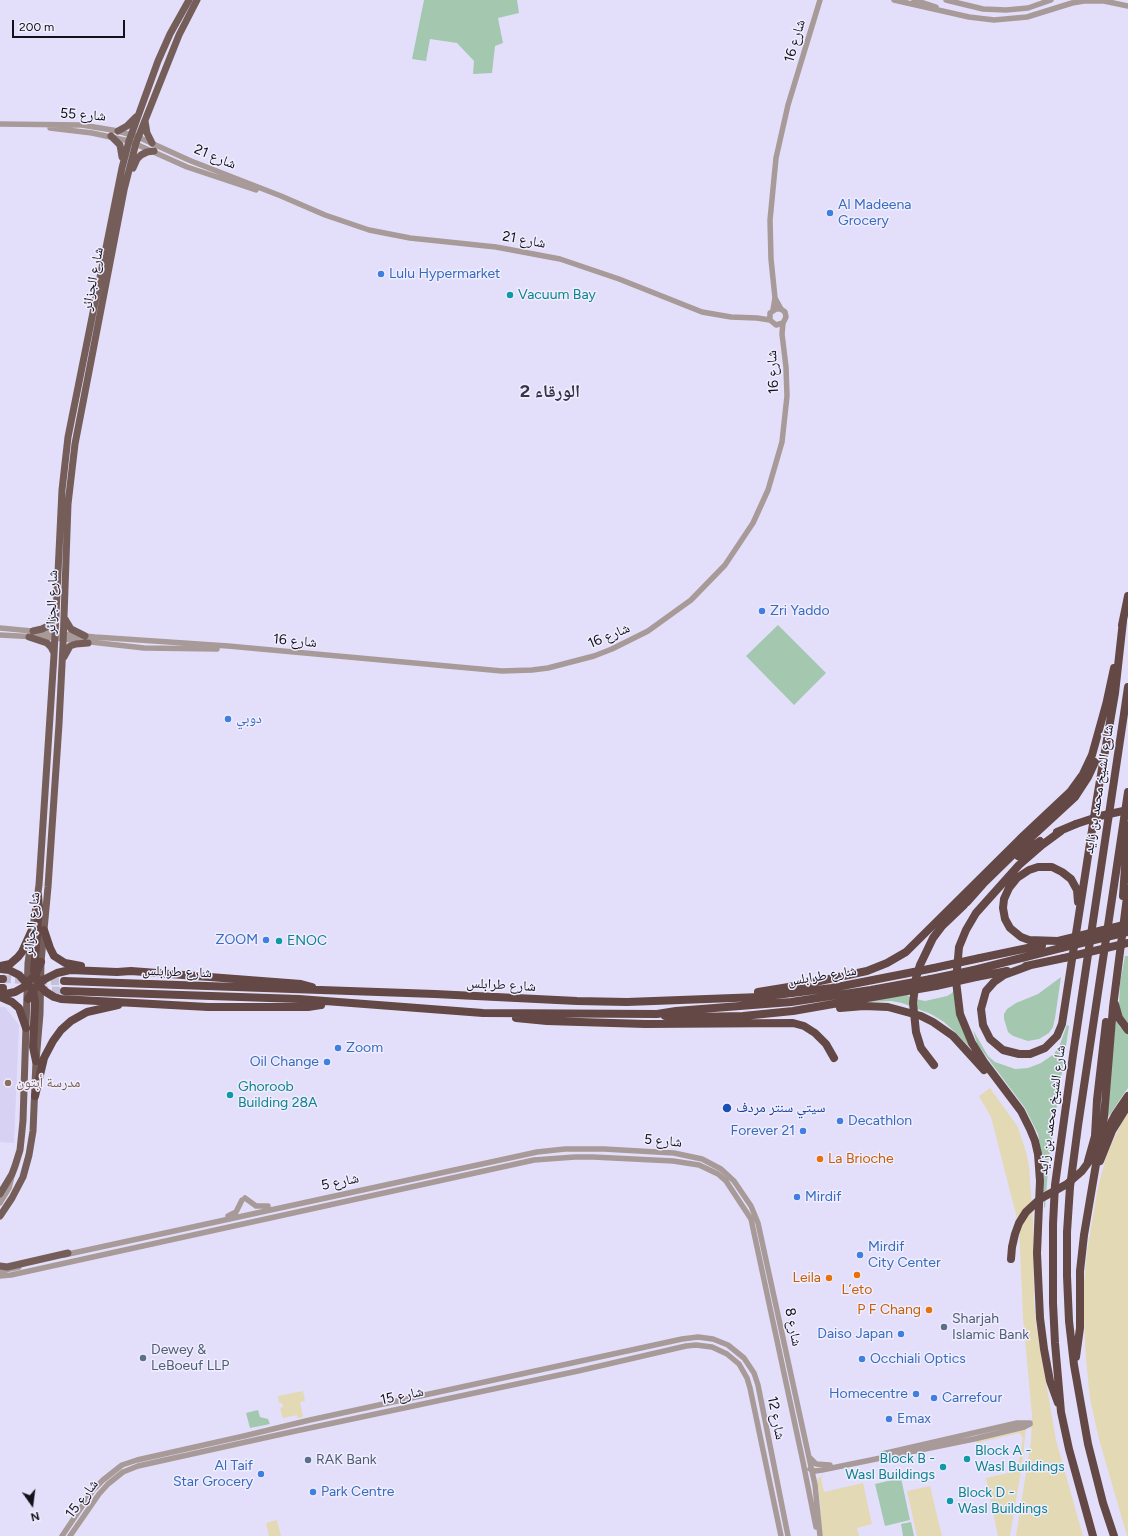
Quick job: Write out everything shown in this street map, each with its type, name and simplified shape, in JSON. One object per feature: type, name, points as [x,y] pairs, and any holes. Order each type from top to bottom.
[{"type":"highway","points":[[966,903],[983,884],[1025,843],[1067,806],[1082,787],[1093,767],[1097,756],[1128,596]]},
{"type":"highway","points":[[1031,965],[1004,975],[994,982],[986,991],[981,1008],[983,1025],[990,1039],[1003,1050],[1019,1054],[1036,1053],[1054,1040],[1061,1028],[1117,681],[1123,621]]},
{"type":"highway","name":"شارع الشيخ محمد بن زايد","points":[[1093,1536],[1069,1450],[1062,1412],[1055,1343],[1052,1256],[1055,1185],[1085,970],[1128,687]]},
{"type":"highway","points":[[741,997],[867,971],[887,963],[906,952],[1020,838],[1058,805],[1070,792],[1083,774],[1092,755],[1107,701]]},
{"type":"highway","name":"شارع الشيخ محمد بن زايد","points":[[1114,1536],[1103,1503],[1088,1444],[1074,1365],[1069,1321],[1067,1232],[1070,1187],[1128,792]]},
{"type":"highway","points":[[934,1065],[918,1042],[914,1023],[913,1003],[916,978],[920,965],[933,938],[942,926],[1025,850],[1042,839],[1076,824],[1100,816],[1128,810]]},
{"type":"highway","points":[[1086,1167],[1094,1143],[1097,1100],[1122,903],[1127,839],[1124,820]]},
{"type":"highway","points":[[1009,1096],[977,1052],[963,1022],[956,988],[958,952],[966,930],[980,908],[1019,865],[1061,831]]},
{"type":"highway","points":[[1079,917],[1077,910],[1078,898],[1075,886],[1071,879],[1052,867],[1038,867],[1024,872],[1014,881],[1007,892],[1003,904],[1004,916],[1010,928],[1021,937],[1029,940],[1059,945],[1128,932]]},
{"type":"highway","points":[[1074,1365],[1080,1328],[1080,1271],[1104,1117],[1115,990],[1128,889]]},
{"type":"highway","points":[[28,998],[36,983],[34,968],[39,903],[38,895]]},
{"type":"highway","points":[[975,974],[1059,945],[1128,924]]},
{"type":"highway","points":[[0,968],[10,964],[18,957],[22,952],[32,930]]},
{"type":"highway","points":[[44,930],[54,956],[61,961],[74,965],[118,968],[131,971]]},
{"type":"highway","points":[[793,1011],[975,974],[1031,965],[1128,943]]},
{"type":"highway","name":"شارع طرابلس","points":[[64,981],[435,994],[577,1001],[659,1001],[760,997],[795,993],[874,980],[980,958],[1059,945]]},
{"type":"highway","points":[[36,1061],[33,1047],[35,1002],[36,983],[41,962]]},
{"type":"highway","points":[[0,968],[16,973],[36,983],[49,994],[57,998],[228,1007],[308,1007],[332,1002]]},
{"type":"highway","points":[[1,992],[15,992],[54,974],[70,970],[117,972],[131,971],[301,984],[320,991]]},
{"type":"highway","name":"شارع طرابلس","points":[[64,990],[299,999],[483,1013],[656,1014],[676,1011],[791,1002],[871,990],[934,983]]},
{"type":"highway","points":[[1115,990],[1117,1014],[1121,1022],[1128,1030]]},
{"type":"highway","points":[[1,992],[19,1008],[26,1028]]},
{"type":"highway","points":[[35,1096],[41,1069],[49,1046],[56,1035],[79,1016],[96,1009],[135,1002]]},
{"type":"highway","points":[[656,1014],[676,1017],[717,1017],[880,1006],[921,1016],[933,1022],[953,1036],[1021,1110],[1030,1128],[1038,1154],[1040,1181],[1037,1253],[1040,1318],[1050,1381],[1062,1412]]},
{"type":"highway","points":[[483,1013],[534,1020],[606,1024],[793,1023],[804,1026],[815,1032],[826,1044],[834,1058]]},
{"type":"highway","points":[[1011,1259],[1015,1234],[1026,1212],[1045,1196],[1072,1181],[1086,1167],[1096,1152],[1115,1115],[1128,1096]]},
{"type":"highway","points":[[1092,1187],[1109,1137],[1118,1120],[1128,1106]]},
{"type":"main road","name":"شارع الجزائر","points":[[41,962],[64,637],[68,504],[73,459],[128,173],[137,115],[170,34],[189,0]]},
{"type":"main road","name":"شارع الجزائر","points":[[36,983],[32,930],[38,895],[54,655],[65,456],[122,168],[133,139],[145,119],[179,35],[197,0]]},
{"type":"main road","points":[[118,131],[130,123],[137,115]]},
{"type":"main road","points":[[145,119],[147,133],[152,143]]},
{"type":"main road","points":[[111,136],[121,147],[122,168]]},
{"type":"main road","points":[[128,173],[142,155],[154,151]]},
{"type":"main road","points":[[31,634],[48,626],[56,611]]},
{"type":"main road","points":[[62,663],[70,646],[86,639],[71,629],[64,617]]},
{"type":"main road","points":[[31,634],[47,643],[51,647],[54,655]]},
{"type":"main road","points":[[0,1194],[12,1174],[20,1150],[23,1126],[28,998]]},
{"type":"main road","points":[[0,1216],[19,1186],[32,1143],[36,1061]]},
{"type":"main road","points":[[0,1266],[7,1266],[68,1253]]},
{"type":"street","points":[[894,0],[981,19],[1010,19],[1035,15],[1074,1],[1104,1],[1128,6]]},
{"type":"street","points":[[914,0],[931,5],[944,12]]},
{"type":"street","points":[[946,0],[983,9],[1006,10],[1028,8],[1051,0]]},
{"type":"street","name":"شارع 16","points":[[772,312],[775,298],[770,240],[776,158],[788,105],[819,2]]},
{"type":"street","name":"شارع 55","points":[[0,124],[88,125],[118,131],[133,139]]},
{"type":"street","name":"شارع 55","points":[[26,125],[133,139]]},
{"type":"street","name":"شارع 21","points":[[133,139],[152,143],[337,220],[376,232],[410,238],[496,247],[561,260],[616,278],[702,312],[731,317],[770,320]]},
{"type":"street","name":"شارع 21","points":[[133,139],[187,167],[213,177],[283,198]]},
{"type":"street","points":[[213,177],[216,176],[227,179],[231,177]]},
{"type":"street","name":"شارع 16","points":[[775,298],[781,309]]},
{"type":"street","points":[[781,309],[785,312],[786,317],[783,323],[776,325],[770,320],[772,312],[781,309]]},
{"type":"street","name":"شارع 21","points":[[757,318],[772,312]]},
{"type":"street","name":"شارع 16","points":[[31,634],[86,639],[236,648],[482,670],[525,670],[555,666],[594,656],[648,632],[678,611],[711,581],[735,551],[753,523],[761,506],[776,464],[784,425],[787,381],[782,338],[783,323]]},
{"type":"street","name":"شارع 16","points":[[776,325],[782,338]]},
{"type":"street","points":[[0,628],[31,634]]},
{"type":"street","points":[[0,635],[31,634]]},
{"type":"street","name":"شارع 5","points":[[0,1271],[9,1270],[68,1253],[537,1152],[580,1149],[609,1149],[667,1152],[690,1155]]},
{"type":"street","points":[[588,1156],[593,1154],[607,1155],[609,1149]]},
{"type":"street","name":"شارع 8","points":[[690,1155],[715,1164],[726,1173],[738,1186],[755,1214],[764,1244],[795,1396],[815,1484],[818,1536]]},
{"type":"street","name":"شارع 5","points":[[0,1276],[11,1275],[534,1160],[588,1156],[688,1163]]},
{"type":"street","name":"شارع 8","points":[[688,1163],[705,1168],[722,1178],[750,1216],[818,1536]]},
{"type":"street","points":[[0,1203],[9,1188],[12,1174]]},
{"type":"street","points":[[214,1221],[233,1214],[238,1209],[243,1199],[256,1206],[271,1206],[276,1208]]},
{"type":"street","name":"شارع 15","points":[[62,1536],[93,1490],[103,1480],[122,1466],[144,1458],[325,1417],[687,1338],[698,1337]]},
{"type":"street","name":"شارع 12","points":[[698,1337],[713,1339],[728,1345],[740,1354],[751,1368],[758,1386],[788,1536]]},
{"type":"street","name":"شارع 15","points":[[72,1534],[99,1494],[116,1477],[123,1472],[138,1466],[686,1346],[701,1345],[723,1351],[735,1360],[745,1373],[750,1388]]},
{"type":"street","points":[[578,1370],[583,1366],[611,1359],[612,1358],[610,1355]]},
{"type":"street","points":[[785,1380],[789,1384],[791,1394],[795,1396]]},
{"type":"street","name":"شارع 12","points":[[750,1388],[781,1536]]},
{"type":"street","points":[[299,1430],[303,1426],[325,1421],[325,1417]]},
{"type":"street","points":[[806,1476],[811,1470],[945,1444],[1024,1427],[1030,1424],[1016,1423],[831,1466],[816,1464],[808,1456]]},
{"type":"street","points":[[945,1444],[950,1441],[975,1436],[978,1432]]},
{"type":"street","points":[[798,1440],[802,1443],[807,1466],[811,1470]]},
{"type":"street","points":[[896,1454],[918,1448],[920,1445]]},
{"type":"street","points":[[176,1458],[176,1453],[194,1447]]},
{"type":"street","points":[[763,1454],[767,1460],[771,1473],[775,1474]]},
{"type":"street","points":[[815,1484],[818,1475],[831,1466]]},
{"type":"street","points":[[776,1515],[779,1513],[780,1515],[785,1536]]},
{"type":"street","points":[[72,1534],[79,1517],[78,1514],[76,1514]]},
{"type":"shaded area","name":"مدرسة أبتون","points":[[0,1007],[5,1007],[19,1025],[14,1143],[0,1142]]},
{"type":"green space","points":[[424,0],[517,0],[519,13],[498,18],[503,43],[495,46],[492,73],[473,74],[474,61],[457,43],[430,39],[426,61],[412,59]]},
{"type":"green space","points":[[778,625],[826,673],[794,705],[746,656]]},
{"type":"green space","points":[[1125,956],[1128,956],[1128,1025],[1120,1013],[1119,1005],[1120,983]]},
{"type":"green space","points":[[1061,977],[1055,1018],[1053,1027],[1049,1033],[1039,1039],[1028,1041],[1013,1036],[1008,1032],[1004,1019],[1004,1014],[1007,1009],[1016,1003],[1038,994]]},
{"type":"green space","points":[[955,988],[974,1052],[944,1022],[931,1014],[902,1003],[891,1001],[867,1002],[866,1000],[907,995],[911,998],[925,1001],[947,996],[952,993]]},
{"type":"green space","points":[[1116,1019],[1120,1027],[1128,1033],[1128,1088],[1106,1120]]},
{"type":"green space","points":[[1067,1025],[1069,1026],[1049,1158],[1045,1208],[1041,1151],[1038,1134],[1025,1108],[977,1044],[973,1030],[988,1056],[995,1062],[1015,1069],[1028,1068],[1041,1063],[1054,1054],[1060,1044]]},
{"type":"green space","points":[[258,1410],[260,1417],[268,1419],[270,1424],[250,1428],[246,1413]]},
{"type":"green space","points":[[901,1478],[910,1520],[885,1526],[875,1484]]},
{"type":"green space","points":[[911,1522],[914,1536],[903,1536],[901,1524]]},
{"type":"sand","points":[[990,1088],[1018,1127],[1029,1166],[1033,1222],[1034,1302],[1036,1324],[1056,1440],[1083,1536],[1016,1536],[1031,1441],[1032,1415],[1023,1318],[1019,1226],[991,1117],[979,1096]]},
{"type":"sand","points":[[1128,1113],[1127,1536],[1099,1439],[1090,1399],[1086,1359],[1083,1296],[1087,1251],[1098,1187],[1107,1154],[1123,1120]]},
{"type":"sand","points":[[303,1391],[305,1401],[300,1402],[303,1417],[297,1418],[297,1415],[283,1418],[280,1408],[283,1407],[282,1403],[279,1403],[278,1396]]},
{"type":"sand","points":[[1026,1428],[1022,1465],[1010,1536],[998,1536],[986,1478],[1017,1471],[1023,1438],[1019,1433],[977,1443],[975,1439]]},
{"type":"sand","points":[[823,1474],[821,1479],[824,1492],[863,1483],[872,1524],[857,1528],[859,1536],[822,1536],[817,1480]]},
{"type":"sand","points":[[930,1486],[942,1536],[917,1536],[907,1491]]},
{"type":"sand","points":[[277,1520],[281,1536],[269,1536],[266,1523]]},
{"type":"tunnel","points":[[3,979],[27,980]]},
{"type":"tunnel","points":[[39,981],[64,981]]},
{"type":"tunnel","points":[[40,990],[64,991]]},
{"type":"place","name":"Al Madeena Grocery","points":[[830,213]]},
{"type":"place","name":"Lulu Hypermarket","points":[[381,274]]},
{"type":"place","name":"Vacuum Bay","points":[[510,295]]},
{"type":"place","name":"Zri Yaddo","points":[[762,611]]},
{"type":"place","name":"دوبي","points":[[228,719]]},
{"type":"place","name":"ZOOM","points":[[266,940]]},
{"type":"place","name":"ENOC","points":[[279,941]]},
{"type":"place","name":"Zoom","points":[[338,1048]]},
{"type":"place","name":"Oil Change","points":[[327,1062]]},
{"type":"place","name":"مدرسة أبتون","points":[[8,1083]]},
{"type":"place","name":"Ghoroob Building 28A","points":[[230,1095]]},
{"type":"place","name":"سيتي سنتر مردف","points":[[727,1108]]},
{"type":"place","name":"Decathlon","points":[[840,1121]]},
{"type":"place","name":"Forever 21","points":[[803,1131]]},
{"type":"place","name":"La Brioche","points":[[820,1159]]},
{"type":"place","name":"Mirdif","points":[[797,1197]]},
{"type":"place","name":"Mirdif City Center","points":[[860,1255]]},
{"type":"place","name":"L’eto","points":[[857,1275]]},
{"type":"place","name":"Leila","points":[[829,1278]]},
{"type":"place","name":"P F Chang","points":[[929,1310]]},
{"type":"place","name":"Sharjah Islamic Bank","points":[[944,1327]]},
{"type":"place","name":"Daiso Japan","points":[[901,1334]]},
{"type":"place","name":"Dewey & LeBoeuf LLP","points":[[143,1358]]},
{"type":"place","name":"Occhiali Optics","points":[[862,1359]]},
{"type":"place","name":"Homecentre","points":[[916,1394]]},
{"type":"place","name":"Carrefour","points":[[934,1398]]},
{"type":"place","name":"Emax","points":[[889,1419]]},
{"type":"place","name":"Block A - Wasl Buildings","points":[[967,1459]]},
{"type":"place","name":"RAK Bank","points":[[308,1460]]},
{"type":"place","name":"Block B - Wasl Buildings","points":[[943,1467]]},
{"type":"place","name":"Al Taif Star Grocery","points":[[261,1474]]},
{"type":"place","name":"Park Centre","points":[[313,1492]]},
{"type":"place","name":"Block D - Wasl Buildings","points":[[950,1501]]},
{"type":"district","name":"الورقاء 2","points":[[550,392]]}]
